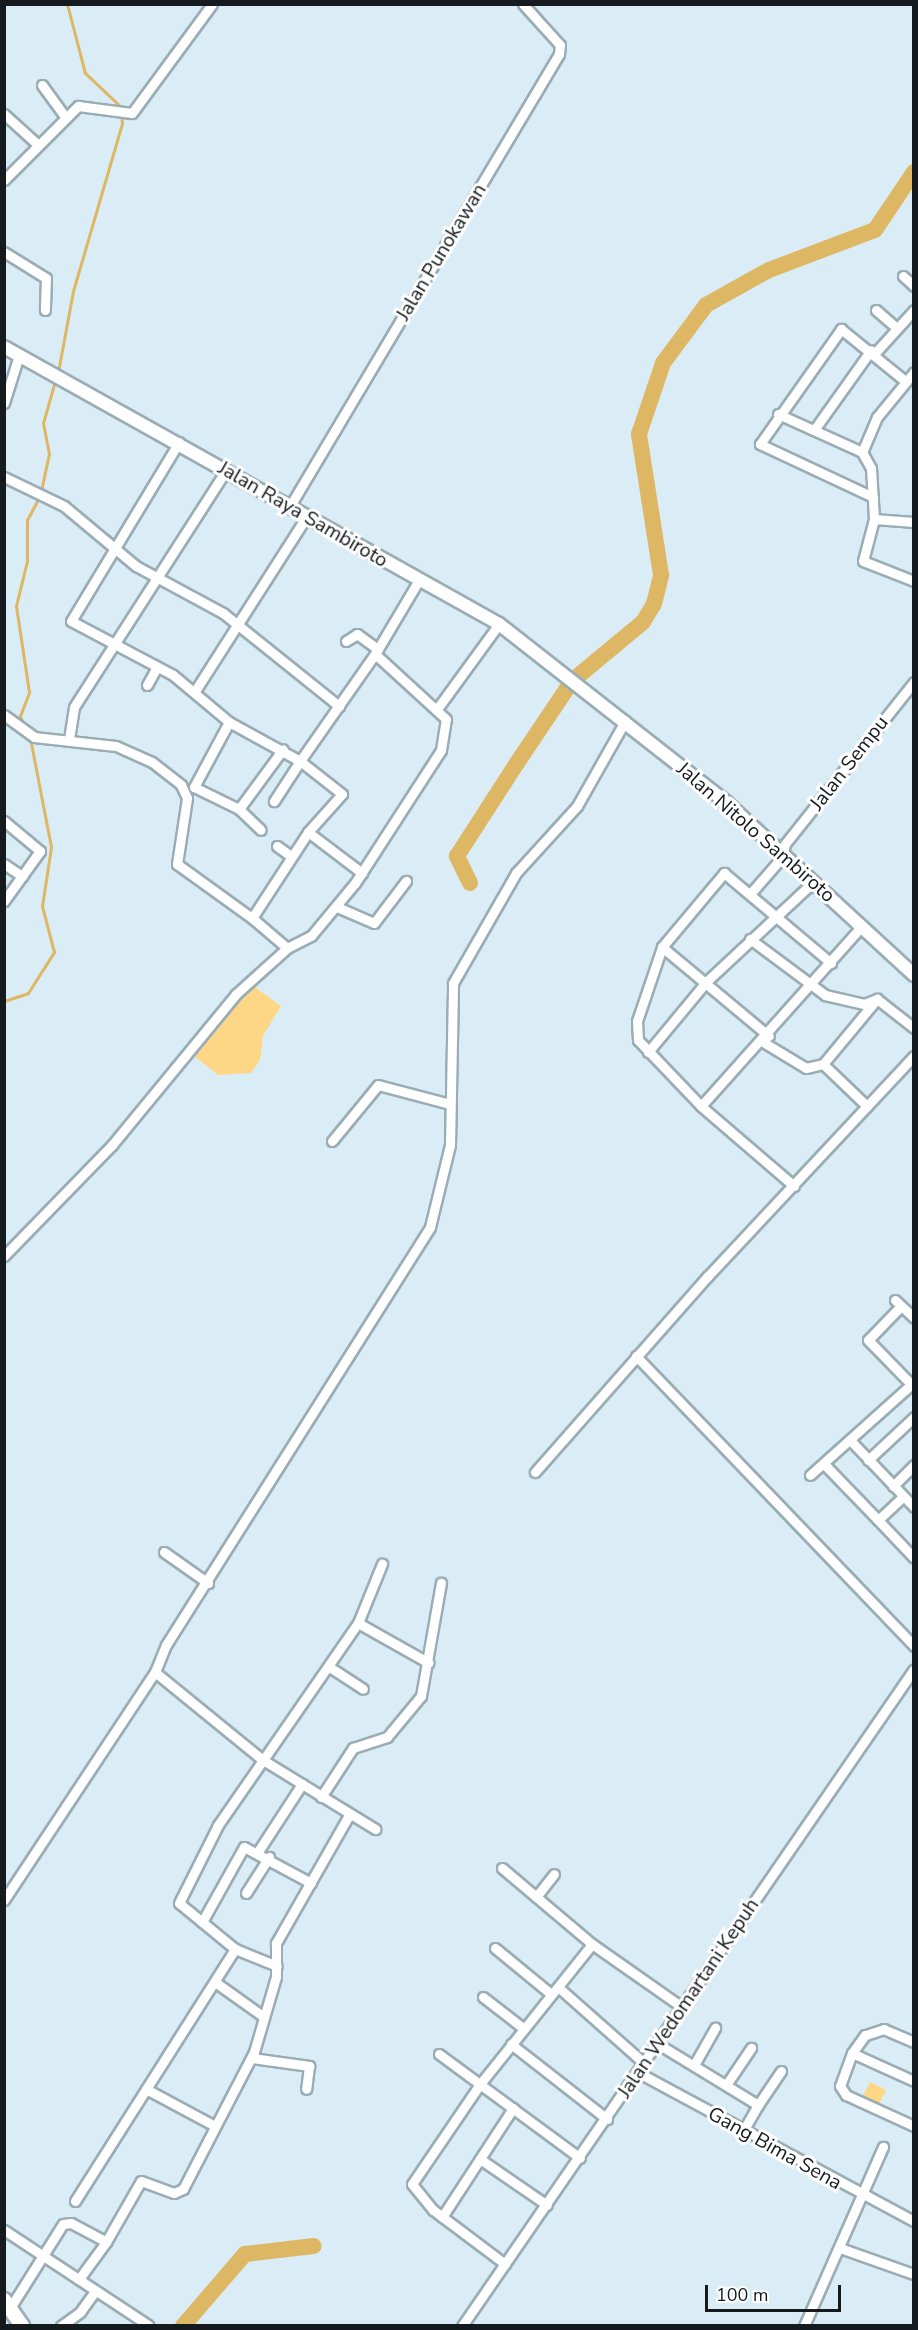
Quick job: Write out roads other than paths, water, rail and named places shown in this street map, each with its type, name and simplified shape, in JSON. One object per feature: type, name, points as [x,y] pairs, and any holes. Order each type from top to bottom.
[{"type":"main road","points":[[7,2304],[22,2325]]},
{"type":"street","points":[[4,180],[64,115],[87,104],[122,115],[212,4]]},
{"type":"street","name":"Jalan Punokawan","points":[[290,506],[559,54],[560,45],[522,4]]},
{"type":"street","points":[[42,85],[64,115]]},
{"type":"street","points":[[4,114],[36,143]]},
{"type":"street","points":[[4,252],[46,278],[45,310]]},
{"type":"street","points":[[903,276],[914,286]]},
{"type":"street","points":[[876,310],[897,328]]},
{"type":"street","points":[[814,430],[873,352],[914,310]]},
{"type":"street","points":[[873,497],[761,445],[778,414],[838,331],[873,352],[904,380]]},
{"type":"street","name":"Jalan Raya Sambiroto","points":[[4,347],[179,442],[500,624],[593,695]]},
{"type":"street","points":[[4,403],[19,355]]},
{"type":"street","points":[[862,452],[876,417],[904,380],[914,372]]},
{"type":"street","points":[[778,414],[862,452],[871,468],[874,519],[863,561],[914,581]]},
{"type":"street","points":[[179,442],[71,621],[78,629],[157,667],[195,691],[229,722],[283,749],[342,794],[308,832],[252,918]]},
{"type":"street","points":[[69,739],[74,707],[154,576],[226,470]]},
{"type":"street","points":[[4,477],[48,498],[78,516],[114,550],[154,576],[194,594],[339,706]]},
{"type":"street","points":[[195,691],[308,516]]},
{"type":"street","points":[[874,519],[914,522]]},
{"type":"street","points":[[274,801],[377,652],[419,580]]},
{"type":"street","points":[[437,709],[500,624]]},
{"type":"street","points":[[4,1256],[112,1145],[236,994],[287,948],[311,936],[337,907],[362,873],[441,750],[449,726],[437,709],[357,634],[346,641]]},
{"type":"street","points":[[147,685],[157,667]]},
{"type":"street","name":"Jalan Sempu","points":[[750,894],[914,682]]},
{"type":"street","name":"Jalan Nitolo Sambiroto","points":[[593,695],[728,803],[782,850],[813,882],[914,975]]},
{"type":"street","points":[[4,715],[34,737],[97,741],[152,762],[186,795]]},
{"type":"street","points":[[4,1900],[155,1672],[162,1651],[208,1583],[430,1227],[443,1190],[450,1104],[453,982],[516,873],[577,806],[625,721]]},
{"type":"street","points":[[229,722],[194,787],[186,795],[177,864],[252,918],[287,948]]},
{"type":"street","points":[[239,809],[283,749]]},
{"type":"street","points":[[194,787],[239,809],[261,830]]},
{"type":"street","points":[[4,821],[39,847],[4,901]]},
{"type":"street","points":[[308,832],[362,873]]},
{"type":"street","points":[[277,846],[291,856]]},
{"type":"street","points":[[4,864],[22,876]]},
{"type":"street","points":[[794,1186],[701,1106],[648,1052],[638,1040],[637,1021],[662,947],[724,873],[831,963]]},
{"type":"street","points":[[337,907],[374,924],[406,881]]},
{"type":"street","points":[[648,1052],[707,981],[774,915],[813,882]]},
{"type":"street","points":[[701,1106],[766,1039],[862,926]]},
{"type":"street","points":[[750,939],[811,986],[834,999],[864,1004],[877,999]]},
{"type":"street","points":[[662,947],[707,981],[766,1039],[806,1068],[823,1064],[877,999]]},
{"type":"street","points":[[877,999],[914,1028]]},
{"type":"street","points":[[535,1472],[636,1356],[914,1056]]},
{"type":"street","points":[[823,1064],[867,1106]]},
{"type":"street","points":[[332,1141],[378,1085],[450,1104]]},
{"type":"street","points":[[810,1475],[911,1387],[868,1341],[898,1303],[914,1318]]},
{"type":"street","points":[[636,1356],[914,1646]]},
{"type":"street","points":[[868,1460],[914,1417]]},
{"type":"street","points":[[850,1440],[914,1507]]},
{"type":"street","points":[[824,1464],[914,1558]]},
{"type":"street","points":[[893,1486],[914,1465]]},
{"type":"street","points":[[878,1520],[903,1497]]},
{"type":"street","points":[[164,1552],[208,1583]]},
{"type":"street","points":[[277,1966],[235,1949],[179,1903],[218,1825],[330,1668],[358,1623],[382,1564]]},
{"type":"street","points":[[321,1797],[353,1748],[387,1737],[419,1700],[429,1663],[441,1583]]},
{"type":"street","points":[[358,1623],[429,1663]]},
{"type":"street","points":[[330,1668],[363,1689]]},
{"type":"street","name":"Jalan Wedomartani Kepuh","points":[[462,2325],[639,2073],[914,1669]]},
{"type":"street","points":[[155,1672],[263,1760],[375,1829]]},
{"type":"street","points":[[259,1850],[302,1784]]},
{"type":"street","points":[[79,2280],[106,2242],[141,2181],[174,2193],[183,2189],[252,2058],[277,1966],[276,1943],[349,1815]]},
{"type":"street","points":[[201,1922],[242,1849],[259,1850],[311,1883]]},
{"type":"street","points":[[246,1893],[269,1857]]},
{"type":"street","points":[[502,1868],[592,1944],[682,2007]]},
{"type":"street","points":[[536,1897],[554,1874]]},
{"type":"street","points":[[505,2264],[442,2217],[412,2184],[480,2084],[592,1944]]},
{"type":"street","points":[[495,1948],[554,1990],[645,2064]]},
{"type":"street","points":[[75,2201],[235,1949]]},
{"type":"street","points":[[215,1982],[264,2017]]},
{"type":"street","points":[[483,1997],[523,2028]]},
{"type":"street","points":[[694,2065],[715,2028]]},
{"type":"street","points":[[914,2042],[880,2028],[866,2035],[852,2053],[842,2091],[914,2126]]},
{"type":"street","points":[[511,2044],[607,2119]]},
{"type":"street","points":[[658,2044],[758,2105]]},
{"type":"street","points":[[726,2085],[751,2048]]},
{"type":"street","points":[[852,2053],[914,2081]]},
{"type":"street","points":[[439,2055],[580,2158]]},
{"type":"street","points":[[252,2058],[309,2066],[306,2089]]},
{"type":"street","points":[[743,2131],[781,2071]]},
{"type":"street","name":"Gang Bima Sena","points":[[639,2073],[914,2221]]},
{"type":"street","points":[[146,2089],[215,2126]]},
{"type":"street","points":[[442,2217],[513,2108]]},
{"type":"street","points":[[804,2325],[864,2196],[883,2147]]},
{"type":"street","points":[[480,2159],[547,2205]]},
{"type":"street","points":[[7,2304],[45,2257],[67,2223],[106,2242]]},
{"type":"street","points":[[4,2230],[148,2325]]},
{"type":"street","points":[[840,2248],[914,2274]]},
{"type":"street","points":[[61,2325],[75,2317],[95,2290]]},
{"type":"waterway","points":[[58,372],[73,291],[122,123],[121,107],[85,73],[67,4]]},
{"type":"waterway","points":[[470,883],[457,856],[517,763],[572,681],[643,622],[654,604],[661,575],[639,434],[663,363],[706,305],[769,270],[875,230],[914,172]]},
{"type":"waterway","points":[[41,491],[49,454],[43,423],[55,381]]},
{"type":"waterway","points":[[24,726],[20,716],[29,692],[16,606],[27,561],[27,520],[39,497]]},
{"type":"waterway","points":[[4,1001],[28,993],[54,952],[42,906],[51,847],[30,738]]},
{"type":"waterway","points":[[183,2326],[245,2254],[314,2246]]}]
